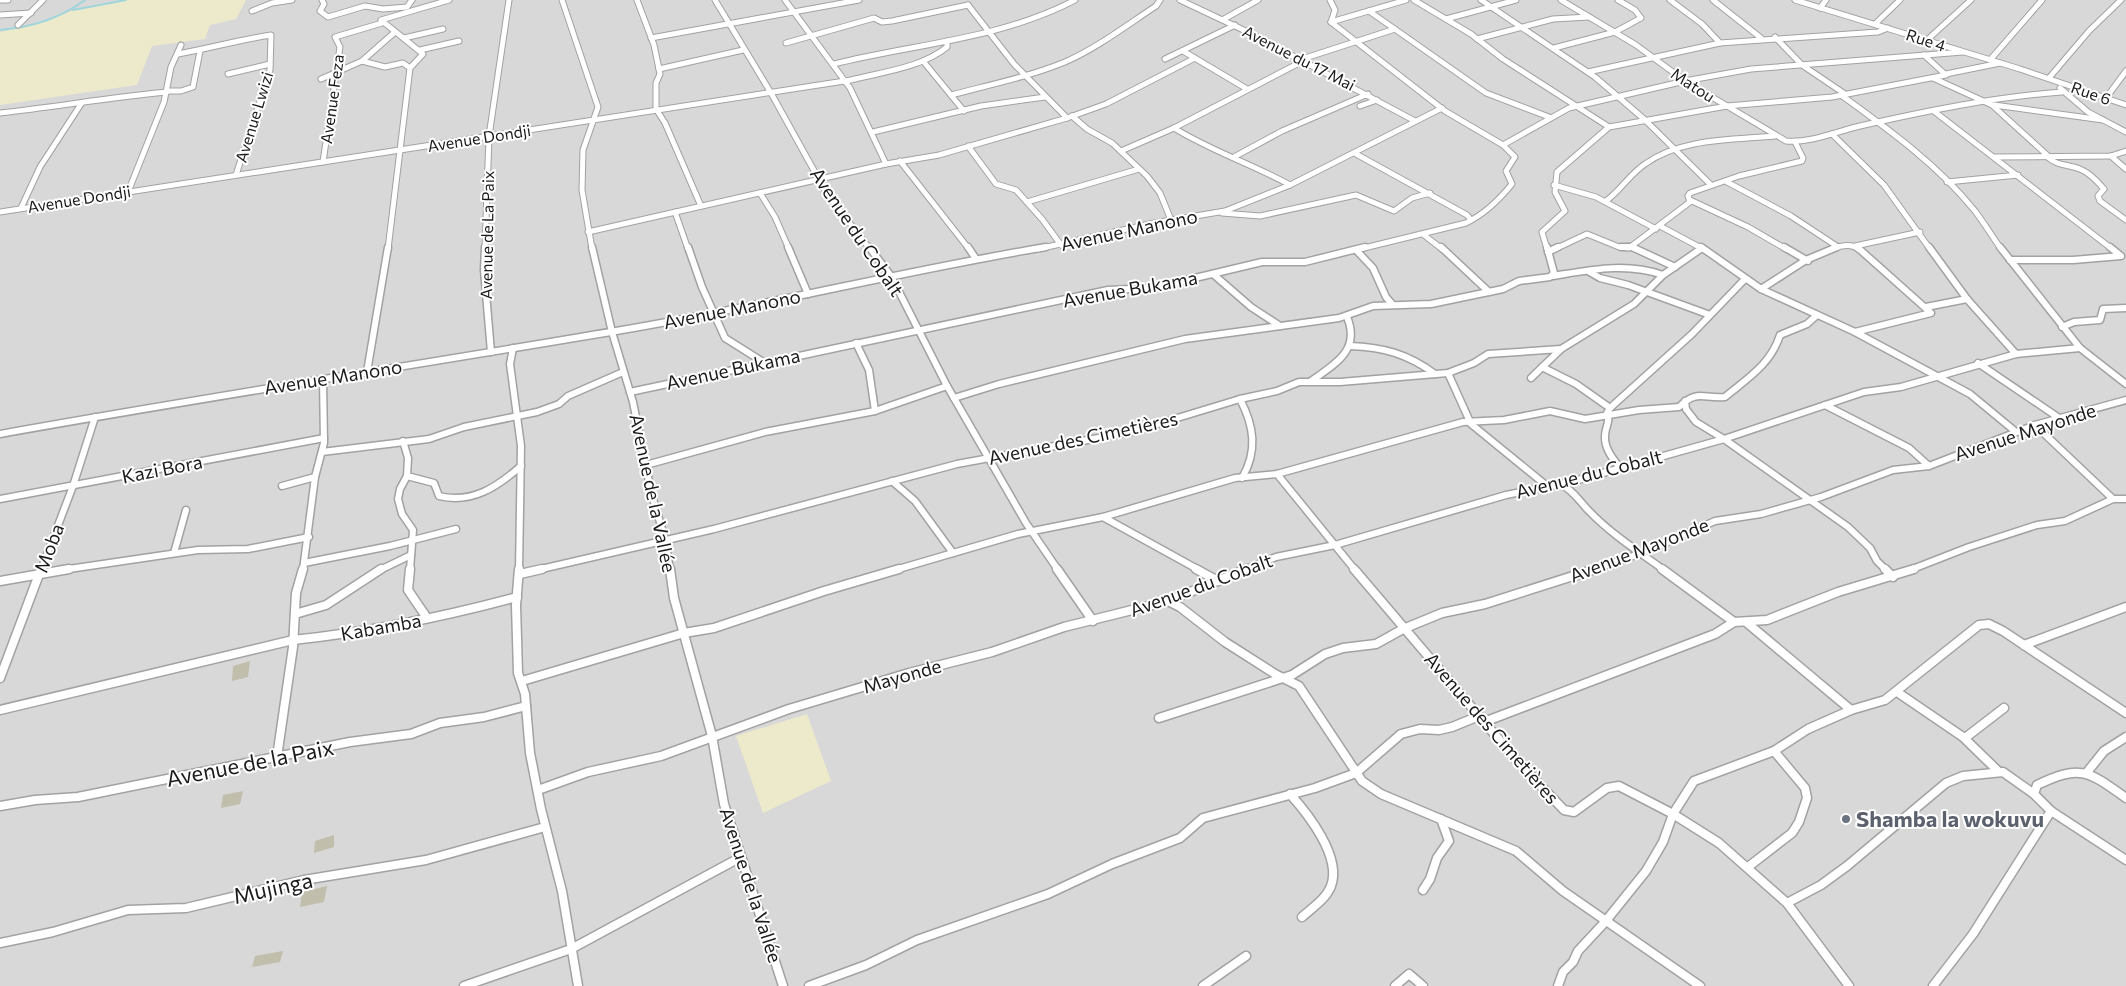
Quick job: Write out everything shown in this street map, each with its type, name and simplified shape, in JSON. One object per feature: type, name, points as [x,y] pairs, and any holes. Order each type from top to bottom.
[{"type":"street","points":[[0,0],[8,0]]},
{"type":"street","points":[[18,25],[43,0]]},
{"type":"street","points":[[252,11],[272,3],[292,0]]},
{"type":"street","points":[[322,0],[324,4],[320,11],[328,17],[365,6],[383,9],[409,8]]},
{"type":"street","points":[[409,8],[412,0]]},
{"type":"street","points":[[367,372],[394,213],[410,68],[423,54],[382,23],[382,18],[409,8],[449,0]]},
{"type":"street","name":"Avenue de La Paix","points":[[491,352],[484,270],[489,136],[509,0]]},
{"type":"street","name":"Avenue de la Vallée","points":[[562,0],[598,103],[598,111],[586,136],[583,150],[582,190],[588,232],[612,332],[630,392],[665,539],[674,598],[712,736],[724,804],[783,986]]},
{"type":"street","points":[[637,0],[651,38],[659,69],[660,75],[656,83],[657,111],[665,123],[701,206]]},
{"type":"street","name":"Avenue du Cobalt","points":[[716,0],[743,50],[771,92],[827,194],[891,276],[947,386],[988,459],[1032,531],[1093,621],[1168,601],[1262,562],[1335,545],[1472,504],[1561,484],[1724,439],[1864,392],[1901,387],[1978,363],[2016,354],[2080,348]]},
{"type":"street","points":[[785,0],[791,12],[834,64],[845,81],[873,132],[886,164]]},
{"type":"street","points":[[651,38],[859,0]]},
{"type":"street","points":[[834,64],[894,50],[947,41],[1042,18],[1075,0]]},
{"type":"street","points":[[951,95],[1026,76],[1066,62],[1089,50],[1156,6],[1160,0]]},
{"type":"street","name":"Avenue du 17 Mai","points":[[1180,0],[1224,19],[1300,61],[1368,94],[1415,122]]},
{"type":"street","points":[[1224,19],[1258,0]]},
{"type":"street","points":[[1330,0],[1335,10],[1331,22]]},
{"type":"street","points":[[1331,22],[1406,0]]},
{"type":"street","points":[[1414,0],[1477,39],[1609,127]]},
{"type":"street","points":[[1481,0],[1588,72],[1644,119],[1712,185]]},
{"type":"street","points":[[1446,19],[1516,0]]},
{"type":"street","name":"Matou","points":[[1561,0],[1615,32],[1685,81],[1775,136],[1795,142],[1810,141],[1879,122],[2013,95],[2062,92]]},
{"type":"street","points":[[1554,48],[1615,32],[1641,18],[1635,10],[1618,0]]},
{"type":"street","points":[[1670,0],[1702,24],[1720,43]]},
{"type":"street","points":[[1714,0],[1761,38]]},
{"type":"street","name":"Rue 4","points":[[1795,0],[2056,81]]},
{"type":"street","points":[[1820,8],[1826,0]]},
{"type":"street","points":[[1875,24],[1900,0]]},
{"type":"street","points":[[1927,40],[1971,0]]},
{"type":"street","points":[[1990,60],[2042,0]]},
{"type":"street","points":[[2049,78],[2089,31],[2121,0]]},
{"type":"street","points":[[786,43],[874,18],[882,22],[892,21],[970,1],[987,32],[1045,97],[1087,130],[1107,140],[1139,168],[1158,189],[1171,220]]},
{"type":"street","points":[[1369,11],[1486,93],[1549,117]]},
{"type":"street","points":[[0,15],[31,13]]},
{"type":"street","points":[[1477,39],[1560,18],[1589,17]]},
{"type":"street","points":[[1331,22],[1442,108],[1503,144],[1549,117],[1576,106],[1685,81],[1743,70],[1963,52]]},
{"type":"street","name":"Avenue Feza","points":[[322,162],[338,71],[337,53],[340,47],[335,37],[382,23]]},
{"type":"street","points":[[1165,59],[1235,25]]},
{"type":"street","points":[[1588,72],[1720,43],[1775,37],[1878,32],[1888,28]]},
{"type":"street","points":[[404,38],[443,29]]},
{"type":"street","points":[[1120,151],[1174,128],[1300,61],[1395,29]]},
{"type":"street","points":[[321,79],[362,61],[395,32]]},
{"type":"street","name":"Avenue Lwizi","points":[[200,50],[226,46],[234,40],[271,35],[270,62],[266,84],[236,175]]},
{"type":"street","points":[[1775,37],[1802,65],[1900,138],[1947,182],[1974,210],[2010,260],[2080,348],[2126,384]]},
{"type":"street","points":[[420,50],[459,41]]},
{"type":"street","name":"Avenue Dondji","points":[[0,212],[845,81],[923,61],[946,47],[947,41]]},
{"type":"street","points":[[128,192],[167,92],[169,73],[181,45]]},
{"type":"street","points":[[0,112],[81,104],[119,96],[181,91],[194,86],[200,50],[178,54]]},
{"type":"street","points":[[659,69],[743,50]]},
{"type":"street","points":[[1183,51],[1247,89]]},
{"type":"street","points":[[1924,55],[1946,74]]},
{"type":"street","points":[[588,232],[886,164],[929,157],[1070,117],[1120,98],[1195,58]]},
{"type":"street","points":[[362,61],[385,67],[403,63],[410,68]]},
{"type":"street","points":[[923,61],[964,111]]},
{"type":"street","points":[[228,74],[264,67],[270,62]]},
{"type":"street","points":[[1553,276],[1542,232],[1564,211],[1555,192],[1554,185],[1558,172],[1609,127],[1644,119],[1727,106],[1843,95],[2001,63]]},
{"type":"street","points":[[2106,98],[2126,72]]},
{"type":"street","points":[[1933,78],[1992,105],[2103,120]]},
{"type":"street","points":[[2056,81],[2062,92],[2103,120],[2126,132]]},
{"type":"street","name":"Rue 6","points":[[2056,81],[2126,105]]},
{"type":"street","points":[[1234,157],[1282,131],[1368,94]]},
{"type":"street","points":[[873,132],[1004,102],[1031,101],[1045,97]]},
{"type":"street","points":[[1360,106],[1377,100]]},
{"type":"street","points":[[21,208],[30,193],[35,176],[62,137],[81,104]]},
{"type":"street","points":[[1992,105],[2058,167],[2086,172],[2104,189],[2098,196],[2100,201],[2126,220]]},
{"type":"street","name":"Avenue Manono","points":[[0,434],[612,332],[976,259],[1061,245],[1171,220],[1219,212],[1235,208],[1290,186],[1356,154],[1442,108]]},
{"type":"street","points":[[1935,112],[2121,256],[2073,260],[2010,260]]},
{"type":"street","points":[[1174,128],[1200,144],[1234,157],[1290,186]]},
{"type":"street","points":[[1832,134],[1884,185],[1968,299],[2016,354]]},
{"type":"street","points":[[1606,201],[1624,188],[1628,177],[1637,169],[1650,160],[1676,149],[1775,136]]},
{"type":"street","points":[[1690,200],[1688,196],[1690,193],[1712,185],[1727,182],[1739,176],[1802,161],[1803,158],[1795,142]]},
{"type":"street","name":"Avenue Bukama","points":[[630,392],[763,362],[919,331],[1108,290],[1154,288],[1262,262],[1305,262],[1424,235],[1480,218],[1494,206],[1512,184],[1506,171],[1515,157],[1503,147],[1503,144]]},
{"type":"street","points":[[968,146],[997,184],[1014,188],[1061,245]]},
{"type":"street","points":[[1994,157],[2046,155],[2111,156],[2126,151]]},
{"type":"street","points":[[1356,154],[1430,192],[1468,215],[1471,220]]},
{"type":"street","points":[[2111,156],[2126,169]]},
{"type":"street","points":[[900,161],[958,232],[976,259]]},
{"type":"street","points":[[1027,202],[1139,168]]},
{"type":"street","points":[[1947,182],[2018,176]]},
{"type":"street","points":[[1727,182],[1787,214],[1838,247]]},
{"type":"street","points":[[1554,185],[1606,201],[1702,248],[1761,289],[1855,332],[1970,394],[2016,432]]},
{"type":"street","points":[[1219,212],[1260,216],[1356,195],[1385,209],[1394,211],[1412,198],[1430,192]]},
{"type":"street","points":[[760,193],[775,217],[808,294]]},
{"type":"street","points":[[1548,252],[1587,234],[1593,234],[1621,248],[1631,247],[1658,228],[1690,200]]},
{"type":"street","points":[[1690,200],[1748,227],[1808,261]]},
{"type":"street","points":[[675,212],[702,286],[725,338],[763,362]]},
{"type":"street","points":[[1855,246],[1920,232]]},
{"type":"street","points":[[1424,235],[1448,253],[1489,292]]},
{"type":"street","points":[[1761,289],[1808,261],[1848,244],[1855,246],[1931,313],[1855,332]]},
{"type":"street","points":[[1631,247],[1675,267]]},
{"type":"street","points":[[1531,378],[1560,348],[1592,328],[1615,317],[1641,299],[1663,275],[1702,248]]},
{"type":"street","points":[[1357,251],[1373,268],[1386,297],[1392,304]]},
{"type":"street","points":[[954,398],[1017,379],[1174,342],[1347,317],[1364,307],[1392,304],[1431,304],[1508,287],[1513,282],[1588,271],[1633,268],[1663,275]]},
{"type":"street","points":[[1588,271],[1600,278],[1647,292],[1710,315]]},
{"type":"street","points":[[1213,274],[1251,307],[1280,326]]},
{"type":"street","points":[[1620,468],[1607,452],[1604,441],[1604,428],[1610,420],[1608,416],[1610,408],[1666,358],[1744,279]]},
{"type":"street","points":[[1926,307],[1968,299]]},
{"type":"street","points":[[2062,326],[2074,322],[2100,320],[2103,309],[2126,308]]},
{"type":"street","points":[[522,681],[684,632],[714,628],[824,591],[1032,531],[1103,517],[1172,495],[1242,478],[1277,474],[1360,449],[1404,440],[1469,420],[1504,420],[1550,411],[1578,419],[1654,408],[1679,408],[1685,401],[1697,394],[1719,398],[1725,397],[1767,361],[1775,351],[1780,335],[1807,324],[1817,315]]},
{"type":"street","points":[[1311,381],[1342,358],[1350,346],[1352,328],[1347,317]]},
{"type":"street","points":[[856,344],[868,370],[875,411]]},
{"type":"street","points":[[1350,346],[1383,348],[1401,352],[1418,360],[1435,374]]},
{"type":"street","points":[[514,348],[510,364],[521,466],[520,574],[517,597],[516,639],[518,673],[522,681],[526,706],[530,753],[545,827],[550,839],[562,891],[578,986]]},
{"type":"street","name":"Avenue des Cimetières","points":[[520,574],[772,514],[957,464],[1131,432],[1240,399],[1277,391],[1299,382],[1340,382],[1448,373],[1474,363],[1488,354],[1560,348]]},
{"type":"street","points":[[1978,363],[2059,418]]},
{"type":"street","points":[[1542,367],[1576,384],[1610,408]]},
{"type":"street","points":[[322,452],[429,439],[464,427],[553,407],[568,396],[623,372]]},
{"type":"street","points":[[1448,373],[1469,420],[1475,428],[1547,486]]},
{"type":"street","points":[[277,757],[293,640],[296,593],[309,537],[315,476],[324,438],[323,379]]},
{"type":"street","points":[[646,465],[765,432],[875,411],[947,386]]},
{"type":"street","points":[[1240,399],[1252,430],[1255,447],[1249,468],[1242,478]]},
{"type":"street","name":"Avenue Mayonde","points":[[1159,718],[1284,678],[1304,669],[1325,654],[1343,648],[1376,644],[1403,629],[1442,613],[1533,589],[1642,553],[1715,521],[1761,514],[1808,500],[1893,470],[1929,466],[2035,425],[2126,400]]},
{"type":"street","points":[[1685,401],[1686,409],[1692,418],[1808,500],[1834,515],[1870,548],[1877,561],[1893,577]]},
{"type":"street","points":[[1825,405],[1854,419],[1874,433],[1909,448],[1929,466]]},
{"type":"street","name":"Moba","points":[[1,675],[73,486],[95,417]]},
{"type":"street","points":[[2035,425],[2113,499]]},
{"type":"street","name":"Kazi Bora","points":[[0,499],[324,438]]},
{"type":"street","points":[[403,441],[410,469],[401,485],[398,499],[402,513],[413,525],[408,590],[427,618]]},
{"type":"street","points":[[407,476],[434,483],[439,496],[455,498],[482,494],[497,486],[521,466]]},
{"type":"street","name":"Avenue des Cimetières","points":[[1277,474],[1403,629],[1433,660],[1542,790],[1566,811],[1574,812],[1607,788],[1620,786],[1673,814],[1719,843],[1787,903],[1849,986]]},
{"type":"street","points":[[282,486],[315,476]]},
{"type":"street","points":[[892,481],[921,508],[953,553]]},
{"type":"street","points":[[1561,484],[1572,491],[1589,511],[1622,540],[1734,622]]},
{"type":"street","points":[[809,986],[866,964],[916,940],[1048,894],[1112,864],[1180,838],[1188,834],[1196,822],[1203,818],[1315,788],[1356,773],[1379,756],[1401,734],[1420,729],[1439,730],[1481,719],[1689,645],[1716,634],[1734,622],[1767,620],[1846,589],[1893,577],[2013,532],[2072,518],[2113,499],[2126,499]]},
{"type":"street","points":[[174,552],[186,510]]},
{"type":"street","points":[[1103,517],[1218,581]]},
{"type":"street","points":[[304,563],[456,529]]},
{"type":"street","points":[[0,582],[174,552],[248,549],[309,537]]},
{"type":"street","points":[[295,614],[315,610],[326,605],[389,564],[411,554]]},
{"type":"street","name":"Kabamba","points":[[0,710],[293,640],[338,635],[474,610],[517,597]]},
{"type":"street","points":[[1168,601],[1180,607],[1225,642],[1299,686],[1362,781],[1380,794],[1505,845],[1528,859],[1555,885],[1606,922],[1700,986]]},
{"type":"street","points":[[2024,645],[2126,606]]},
{"type":"street","name":"Mayonde","points":[[538,790],[588,772],[661,756],[789,709],[966,657],[992,652],[1045,633],[1093,621]]},
{"type":"street","points":[[1746,621],[1851,710]]},
{"type":"street","points":[[1558,986],[1563,972],[1572,962],[1578,951],[1606,922],[1646,870],[1663,842],[1673,814],[1694,781],[1774,751],[1808,729],[1851,710],[1885,700],[1983,624],[1993,625],[2126,713]]},
{"type":"street","points":[[1897,692],[1965,738],[1998,771]]},
{"type":"street","name":"Avenue de la Paix","points":[[0,806],[35,800],[78,797],[358,741],[411,734],[440,723],[498,714],[526,706]]},
{"type":"street","points":[[1965,738],[2004,708]]},
{"type":"street","points":[[2088,771],[2104,751],[2126,737]]},
{"type":"street","points":[[1748,867],[1792,833],[1799,822],[1806,798],[1805,788],[1774,751]]},
{"type":"street","points":[[1787,903],[1822,885],[1946,783],[1962,776],[1998,771],[2006,773],[2034,794],[2051,812],[2126,860]]},
{"type":"street","points":[[2034,794],[2036,784],[2049,778],[2064,772],[2088,771],[2126,798]]},
{"type":"street","points":[[1290,794],[1306,811],[1321,837],[1331,861],[1334,875],[1329,891],[1302,917]]},
{"type":"street","points":[[1933,986],[1973,934],[2051,812]]},
{"type":"street","points":[[1423,890],[1430,878],[1437,858],[1449,841],[1442,819]]},
{"type":"street","name":"Mujinga","points":[[0,943],[53,932],[128,910],[186,908],[304,880],[426,860],[545,827]]},
{"type":"street","points":[[464,986],[571,949],[741,856]]},
{"type":"street","points":[[1203,986],[1246,956]]},
{"type":"street","points":[[1395,986],[1409,974],[1423,986]]},
{"type":"shaded area","points":[[0,0],[2126,0],[2126,986],[0,986]]},
{"type":"shaded area","points":[[126,0],[246,0],[236,19],[210,25],[205,39],[152,46],[137,85],[0,105],[0,32],[39,23],[74,10]]},
{"type":"shaded area","points":[[250,661],[248,677],[232,681],[233,666]]},
{"type":"shaded area","points":[[807,714],[831,781],[763,813],[736,736]]},
{"type":"shaded area","points":[[243,791],[240,804],[221,808],[223,795]]},
{"type":"shaded area","points":[[334,835],[334,847],[314,853],[315,841]]},
{"type":"shaded area","points":[[327,886],[324,902],[300,907],[302,892]]},
{"type":"shaded area","points":[[283,951],[280,962],[252,967],[255,956]]},
{"type":"waterway","points":[[0,30],[23,27],[45,21],[75,7],[85,0]]},
{"type":"waterway","points":[[73,10],[126,0]]},
{"type":"place","name":"Shamba la wokuvu","points":[[1846,819]]}]
